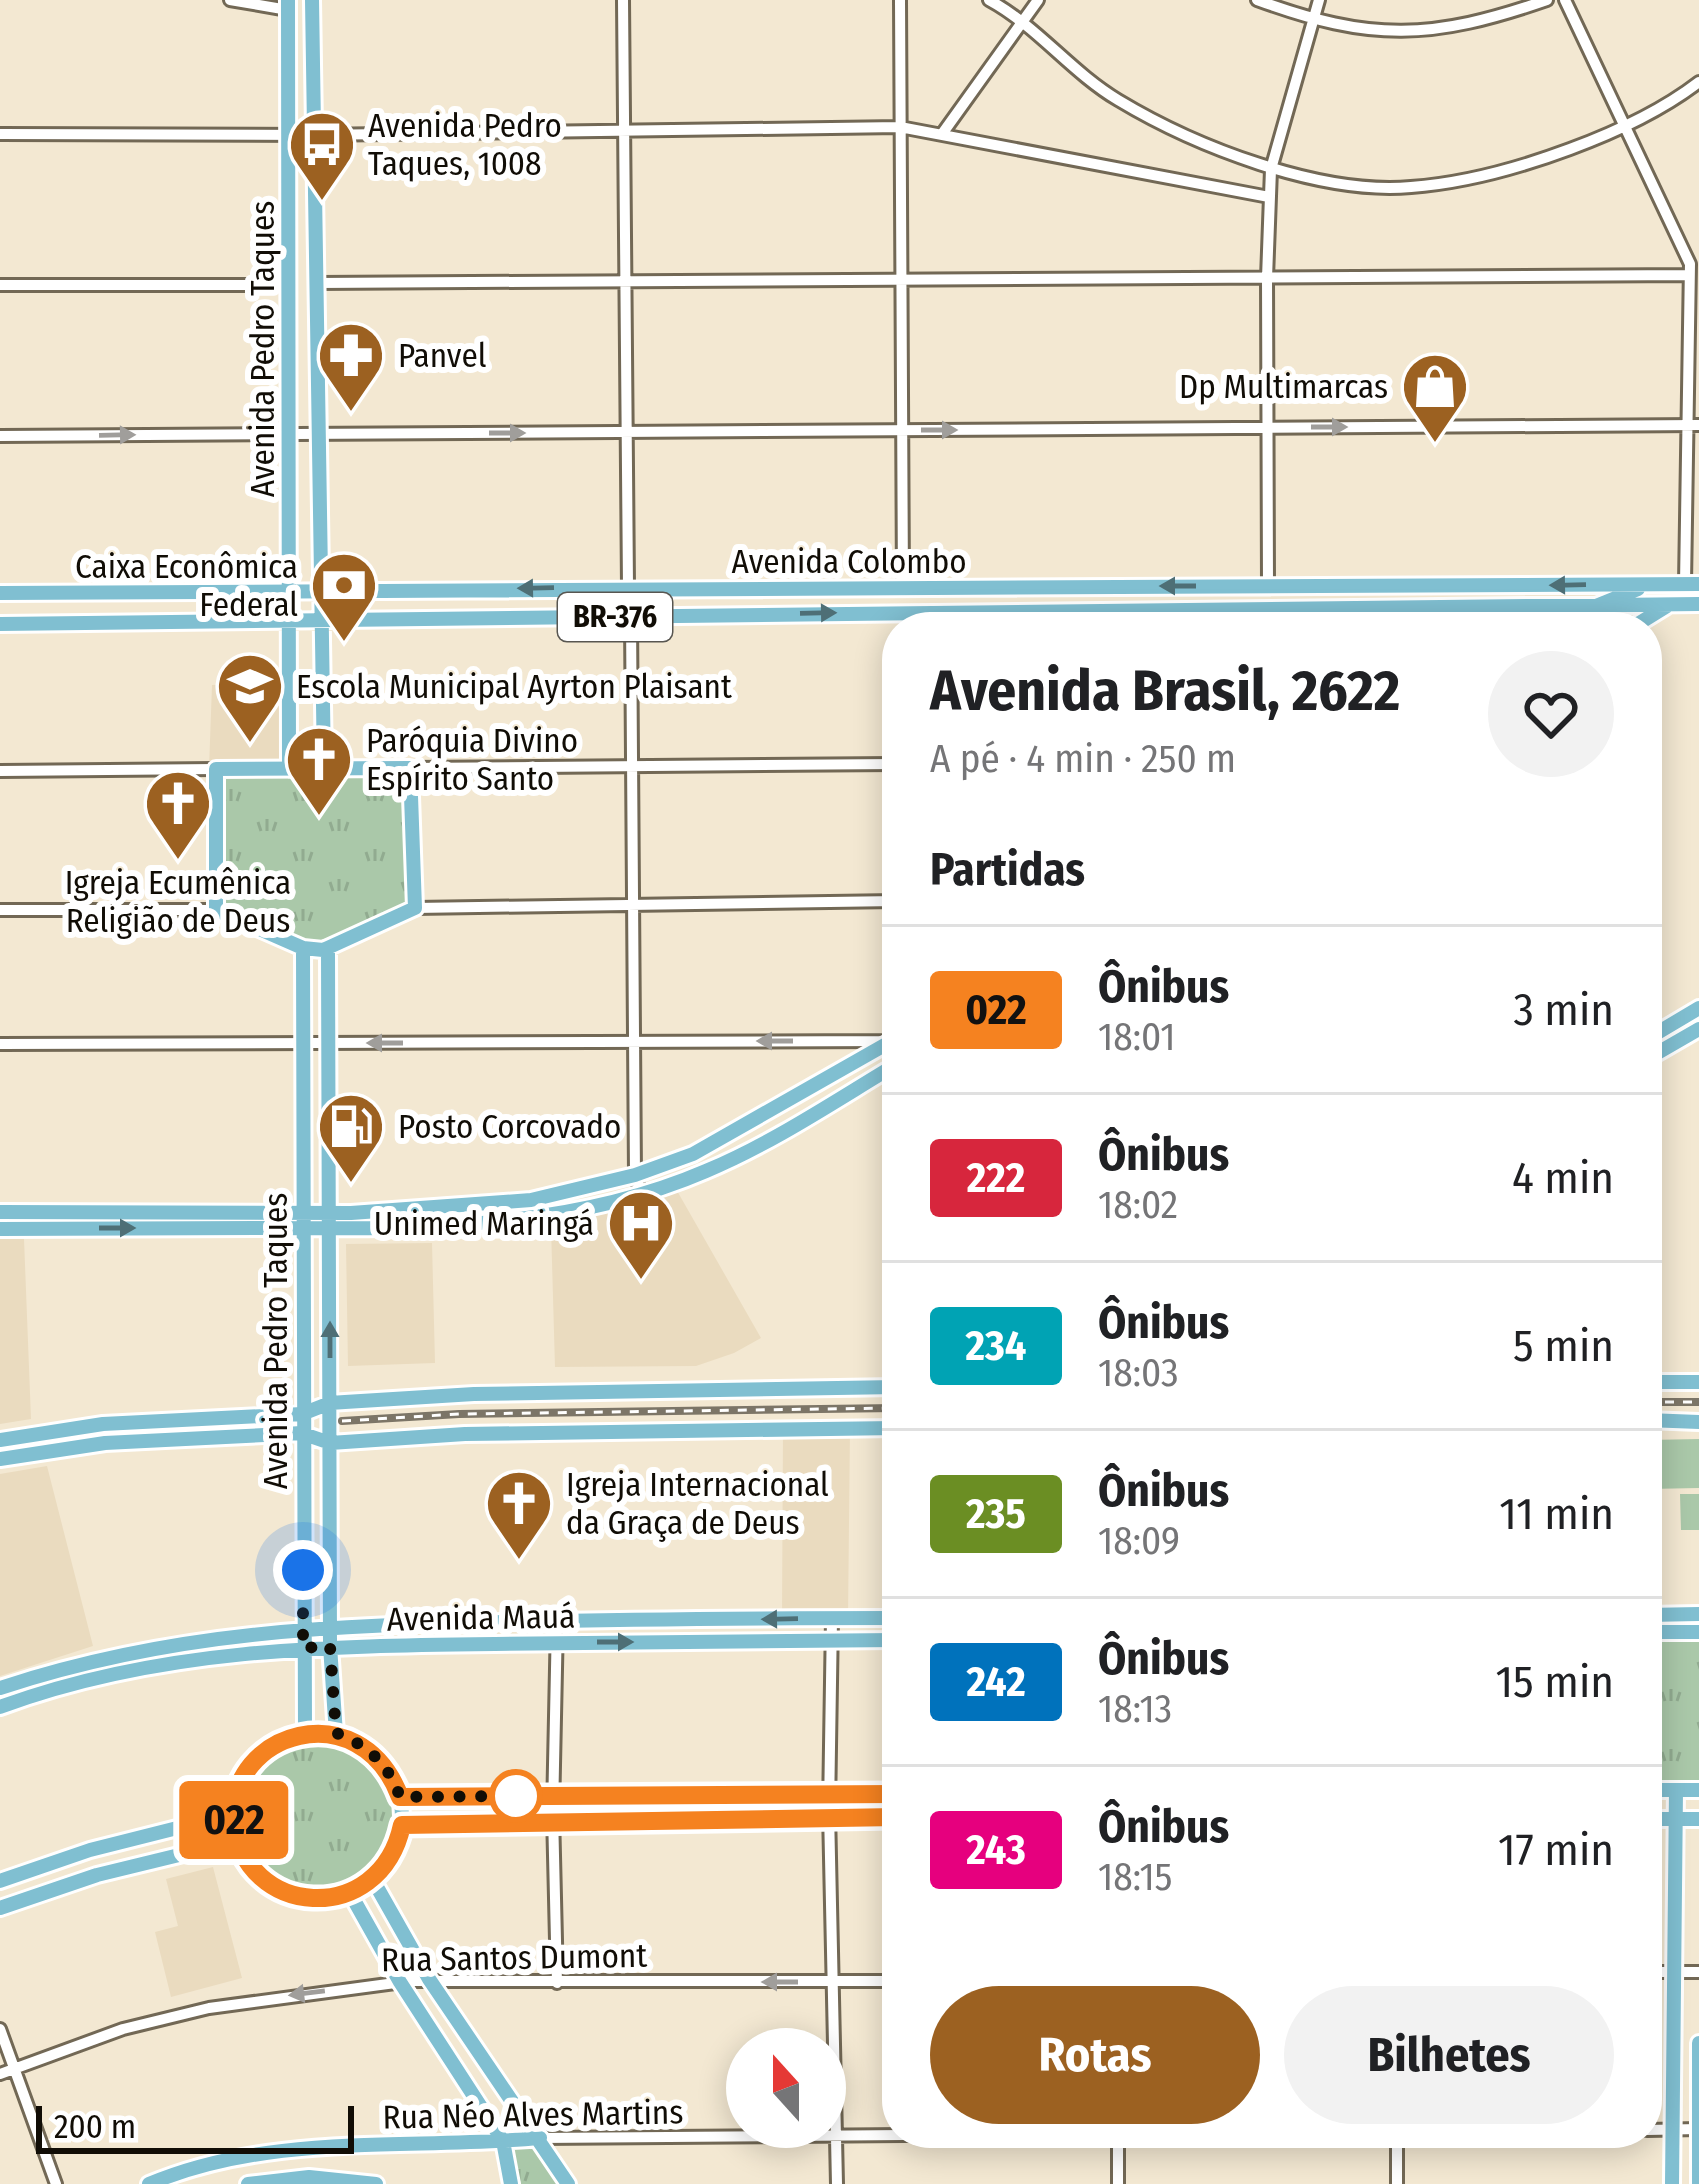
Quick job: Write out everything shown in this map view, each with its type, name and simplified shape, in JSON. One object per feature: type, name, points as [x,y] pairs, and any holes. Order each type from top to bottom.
[{"type":"main road","name":"Avenida Pedro Taques","points":[[312,0],[323,768]]},
{"type":"main road","name":"Avenida Pedro Taques","points":[[288,5],[289,769]]},
{"type":"main road","name":"Avenida Colombo","points":[[0,593],[628,586],[1692,584]]},
{"type":"main road","points":[[1658,612],[1692,584]]},
{"type":"main road","points":[[1593,612],[1622,593],[1692,584]]},
{"type":"main road","points":[[1094,612],[1114,586]]},
{"type":"main road","points":[[1446,608],[1480,586]]},
{"type":"main road","points":[[749,614],[753,589]]},
{"type":"main road","points":[[769,614],[774,589]]},
{"type":"main road","name":"Avenida Colombo","points":[[1094,612],[1699,604]]},
{"type":"main road","name":"Avenida Colombo","points":[[0,624],[749,614],[882,619]]},
{"type":"main road","points":[[410,768],[415,908],[328,949],[303,948],[216,910],[217,769],[410,768]]},
{"type":"main road","name":"Avenida Pedro Taques","points":[[303,948],[305,1733]]},
{"type":"main road","name":"Avenida Pedro Taques","points":[[328,949],[330,1646],[336,1733]]},
{"type":"main road","points":[[1662,1030],[1699,1009]]},
{"type":"main road","points":[[1662,1050],[1699,1029]]},
{"type":"main road","points":[[331,1221],[530,1200],[635,1175],[693,1154],[882,1050]]},
{"type":"main road","points":[[0,1212],[441,1226],[532,1217],[640,1193],[705,1172],[882,1073]]},
{"type":"main road","points":[[441,1209],[441,1226]]},
{"type":"main road","points":[[0,1229],[207,1220]]},
{"type":"main road","points":[[1662,1382],[1699,1382]]},
{"type":"main road","points":[[0,1440],[103,1424],[302,1414],[330,1403],[474,1394],[882,1388]]},
{"type":"main road","points":[[1662,1421],[1699,1422]]},
{"type":"main road","points":[[103,1424],[105,1443]]},
{"type":"main road","points":[[0,1459],[105,1443],[302,1433],[330,1443],[465,1434],[882,1428]]},
{"type":"main road","points":[[1662,1615],[1699,1614]]},
{"type":"main road","name":"Avenida Mauá","points":[[6,1686],[188,1641],[330,1625],[882,1618]]},
{"type":"main road","points":[[1662,1632],[1699,1632]]},
{"type":"main road","name":"Avenida Mauá","points":[[0,1707],[168,1662],[303,1648],[882,1640]]},
{"type":"main road","points":[[6,1686],[18,1701]]},
{"type":"main road","points":[[305,1733],[336,1733],[376,1755],[392,1776],[400,1797],[402,1825],[393,1855],[373,1880],[328,1899],[301,1898],[276,1888],[255,1870],[235,1825],[235,1803],[251,1768],[266,1753],[305,1733]]},
{"type":"main road","points":[[1662,1790],[1699,1790]]},
{"type":"main road","points":[[1672,2184],[1676,1790]]},
{"type":"main road","points":[[400,1797],[882,1794]]},
{"type":"main road","points":[[0,1881],[90,1850],[209,1820],[235,1803]]},
{"type":"main road","points":[[402,1825],[882,1817]]},
{"type":"main road","points":[[1662,1819],[1699,1819]]},
{"type":"main road","points":[[0,1908],[97,1875],[212,1847],[242,1847]]},
{"type":"main road","points":[[373,1880],[429,1979],[568,2184]]},
{"type":"main road","points":[[350,1893],[400,1982],[503,2141],[511,2184]]},
{"type":"main road","points":[[1699,2043],[1699,2184]]},
{"type":"main road","name":"Rua Néo Alves Martins","points":[[149,2184],[239,2157],[373,2144],[540,2138]]},
{"type":"main road","points":[[248,2184],[309,2177],[376,2184]]},
{"type":"street","points":[[230,0],[288,5]]},
{"type":"street","points":[[623,0],[628,586]]},
{"type":"street","points":[[900,0],[903,588]]},
{"type":"street","points":[[989,0],[1114,98],[1201,143],[1271,169],[1364,186],[1408,188],[1505,171],[1628,126],[1699,82]]},
{"type":"street","points":[[942,134],[1038,0]]},
{"type":"street","points":[[1257,0],[1314,21],[1382,31],[1469,26],[1547,0]]},
{"type":"street","points":[[1268,586],[1271,169],[1319,0]]},
{"type":"street","points":[[1565,0],[1694,266],[1692,584]]},
{"type":"street","points":[[0,134],[900,127],[1269,197]]},
{"type":"street","points":[[317,283],[1267,278],[1694,266]]},
{"type":"street","points":[[0,285],[289,285]]},
{"type":"street","points":[[0,436],[1694,425]]},
{"type":"street","points":[[632,616],[635,1175],[640,1193]]},
{"type":"street","points":[[410,768],[882,764]]},
{"type":"street","points":[[0,771],[217,769]]},
{"type":"street","points":[[415,908],[882,899]]},
{"type":"street","points":[[0,910],[216,910]]},
{"type":"street","points":[[0,1044],[882,1043]]},
{"type":"street","points":[[832,1618],[834,2028]]},
{"type":"street","points":[[557,1621],[553,1797],[557,1983]]},
{"type":"street","points":[[1662,1972],[1699,1972]]},
{"type":"street","name":"Rua Santos Dumont","points":[[0,2074],[123,2029],[209,2008],[400,1982],[882,1981]]},
{"type":"street","points":[[0,2029],[56,2184]]},
{"type":"street","points":[[1662,2130],[1698,2129]]},
{"type":"street","name":"Rua Néo Alves Martins","points":[[846,2138],[882,2137]]},
{"type":"street","name":"Rua Néo Alves Martins","points":[[540,2138],[726,2138]]},
{"type":"street","points":[[837,2148],[837,2184]]},
{"type":"street","points":[[1118,2148],[1118,2184]]},
{"type":"street","points":[[1397,2148],[1397,2184]]},
{"type":"shaded area","name":"Escola Municipal Ayrton Plaisant","points":[[289,682],[289,769],[209,769],[212,685]]},
{"type":"shaded area","name":"Unimed Maringá","points":[[676,1189],[761,1338],[696,1366],[555,1367],[551,1227]]},
{"type":"shaded area","points":[[0,1239],[24,1239],[31,1419],[0,1424]]},
{"type":"shaded area","points":[[432,1243],[435,1363],[348,1366],[346,1244]]},
{"type":"shaded area","points":[[850,1428],[848,1618],[782,1619],[783,1429]]},
{"type":"shaded area","points":[[47,1466],[93,1646],[0,1676],[0,1474]]},
{"type":"shaded area","points":[[213,1867],[242,1978],[171,1997],[155,1932],[178,1926],[166,1879]]},
{"type":"green space","points":[[410,768],[415,908],[323,950],[216,910],[216,769]]},
{"type":"green space","points":[[1699,1439],[1699,1488],[1662,1489],[1662,1440]]},
{"type":"green space","points":[[1680,1494],[1699,1494],[1699,1530],[1681,1530]]},
{"type":"green space","points":[[1662,1632],[1699,1632],[1699,1790],[1662,1790]]},
{"type":"green space","points":[[319,1733],[351,1739],[378,1757],[396,1784],[402,1816],[396,1848],[378,1875],[351,1893],[319,1899],[287,1893],[260,1875],[242,1848],[236,1816],[242,1784],[260,1757],[287,1739]]},
{"type":"green space","points":[[540,2138],[568,2184],[511,2184],[503,2141]]},
{"type":"railway","points":[[1662,1402],[1699,1402]]},
{"type":"railway","points":[[342,1421],[459,1414],[882,1408]]},
{"type":"bus line","name":"022","points":[[882,1794],[400,1797],[376,1755],[336,1733],[320,1732],[284,1741],[266,1753],[241,1786],[234,1816],[237,1835],[255,1870],[276,1888],[301,1898],[328,1899],[364,1886],[384,1868],[402,1825],[882,1817]]},
{"type":"place","name":"Avenida Pedro Taques, 1008","points":[[322,203]]},
{"type":"place","name":"Panvel","points":[[351,414]]},
{"type":"place","name":"Dp Multimarcas","points":[[1435,445]]},
{"type":"place","name":"Caixa Econômica Federal","points":[[344,644]]},
{"type":"place","name":"Escola Municipal Ayrton Plaisant","points":[[250,745]]},
{"type":"place","name":"Paróquia Divino Espírito Santo","points":[[319,818]]},
{"type":"place","name":"Igreja Ecumênica Religião de Deus","points":[[178,862]]},
{"type":"place","name":"Posto Corcovado","points":[[351,1185]]},
{"type":"place","name":"Unimed Maringá","points":[[641,1282]]},
{"type":"place","name":"Igreja Internacional da Graça de Deus","points":[[519,1562]]},
{"type":"route","points":[[303,1570],[303,1648],[330,1646],[336,1733],[376,1755],[400,1797],[516,1796]]}]
